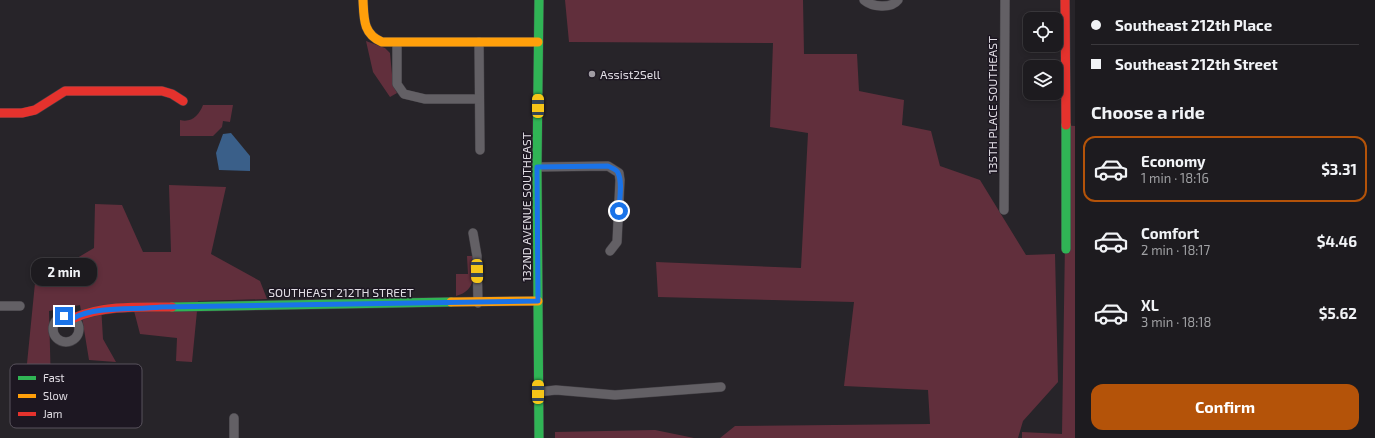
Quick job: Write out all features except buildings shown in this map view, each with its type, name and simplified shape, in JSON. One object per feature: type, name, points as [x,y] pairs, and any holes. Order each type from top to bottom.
[{"type":"street","points":[[363,0],[364,23],[370,36],[382,42],[538,42]]},
{"type":"street","name":"132ND AVENUE SOUTHEAST","points":[[539,0],[537,167],[539,438]]},
{"type":"street","points":[[864,0],[868,4],[875,6],[890,5],[898,0]]},
{"type":"street","name":"135TH PLACE SOUTHEAST","points":[[1004,210],[1005,0]]},
{"type":"street","points":[[1065,0],[1066,249]]},
{"type":"street","points":[[479,42],[480,150]]},
{"type":"street","points":[[397,43],[397,84],[404,94],[425,99],[479,99]]},
{"type":"street","points":[[0,113],[25,113],[37,109],[54,96],[65,91],[162,91],[172,94],[183,101]]},
{"type":"street","points":[[537,167],[608,166],[619,173],[620,180],[617,242],[610,251]]},
{"type":"street","points":[[473,233],[477,256],[478,303]]},
{"type":"street","name":"SOUTHEAST 212TH STREET","points":[[74,318],[80,314],[99,310],[161,307],[538,301]]},
{"type":"street","points":[[0,306],[20,306]]},
{"type":"street","points":[[538,392],[556,390],[615,395],[721,387]]},
{"type":"street","points":[[234,418],[234,438]]},
{"type":"shaded area","points":[[565,0],[803,0],[804,54],[857,54],[859,91],[904,100],[902,125],[931,131],[940,166],[980,180],[1026,255],[1055,254],[1058,382],[1023,421],[1018,438],[720,438],[735,426],[930,424],[928,390],[844,386],[854,302],[658,297],[656,262],[801,268],[808,133],[770,127],[773,43],[569,42]]},
{"type":"shaded area","points":[[366,41],[385,48],[390,53],[393,85],[397,93],[390,97],[373,72]]},
{"type":"shaded area","points":[[203,105],[233,105],[230,122],[223,121],[222,127],[213,136],[180,136],[180,120],[184,121],[191,119],[199,112]]},
{"type":"shaded area","points":[[1063,125],[1075,126],[1075,438],[1022,438],[1022,432],[1062,434],[1065,243]]},
{"type":"shaded area","points":[[169,185],[226,187],[211,254],[260,281],[267,299],[198,301],[192,362],[176,361],[177,338],[140,334],[132,303],[101,305],[103,339],[116,362],[89,360],[80,305],[49,311],[50,364],[27,364],[35,283],[94,248],[95,204],[122,205],[143,252],[171,252]]},
{"type":"shaded area","points":[[467,256],[473,256],[473,276],[471,286],[468,290],[456,296],[456,274],[468,274]]},
{"type":"shaded area","points":[[655,430],[694,438],[555,438],[555,432]]},
{"type":"water","points":[[231,133],[250,156],[250,171],[219,170],[216,153],[223,134]]},
{"type":"traffic: fast","points":[[539,0],[537,167],[539,438]]},
{"type":"traffic: fast","points":[[1066,125],[1066,249]]},
{"type":"traffic: fast","points":[[172,307],[451,302]]},
{"type":"traffic: slow","points":[[363,0],[364,20],[368,30],[371,35],[382,42],[538,42]]},
{"type":"traffic: slow","points":[[451,302],[538,301]]},
{"type":"traffic: jam","points":[[1065,0],[1066,125]]},
{"type":"traffic: jam","points":[[0,113],[22,113],[35,110],[65,91],[162,91],[172,94],[183,101]]},
{"type":"traffic: jam","points":[[74,318],[97,311],[110,309],[172,307]]},
{"type":"place","name":"Assist2Sell","points":[[592,74]]},
{"type":"route","points":[[64,316],[74,318],[80,314],[99,310],[161,307],[538,301],[537,167],[608,166],[615,169],[619,173],[620,180],[619,211]]}]
